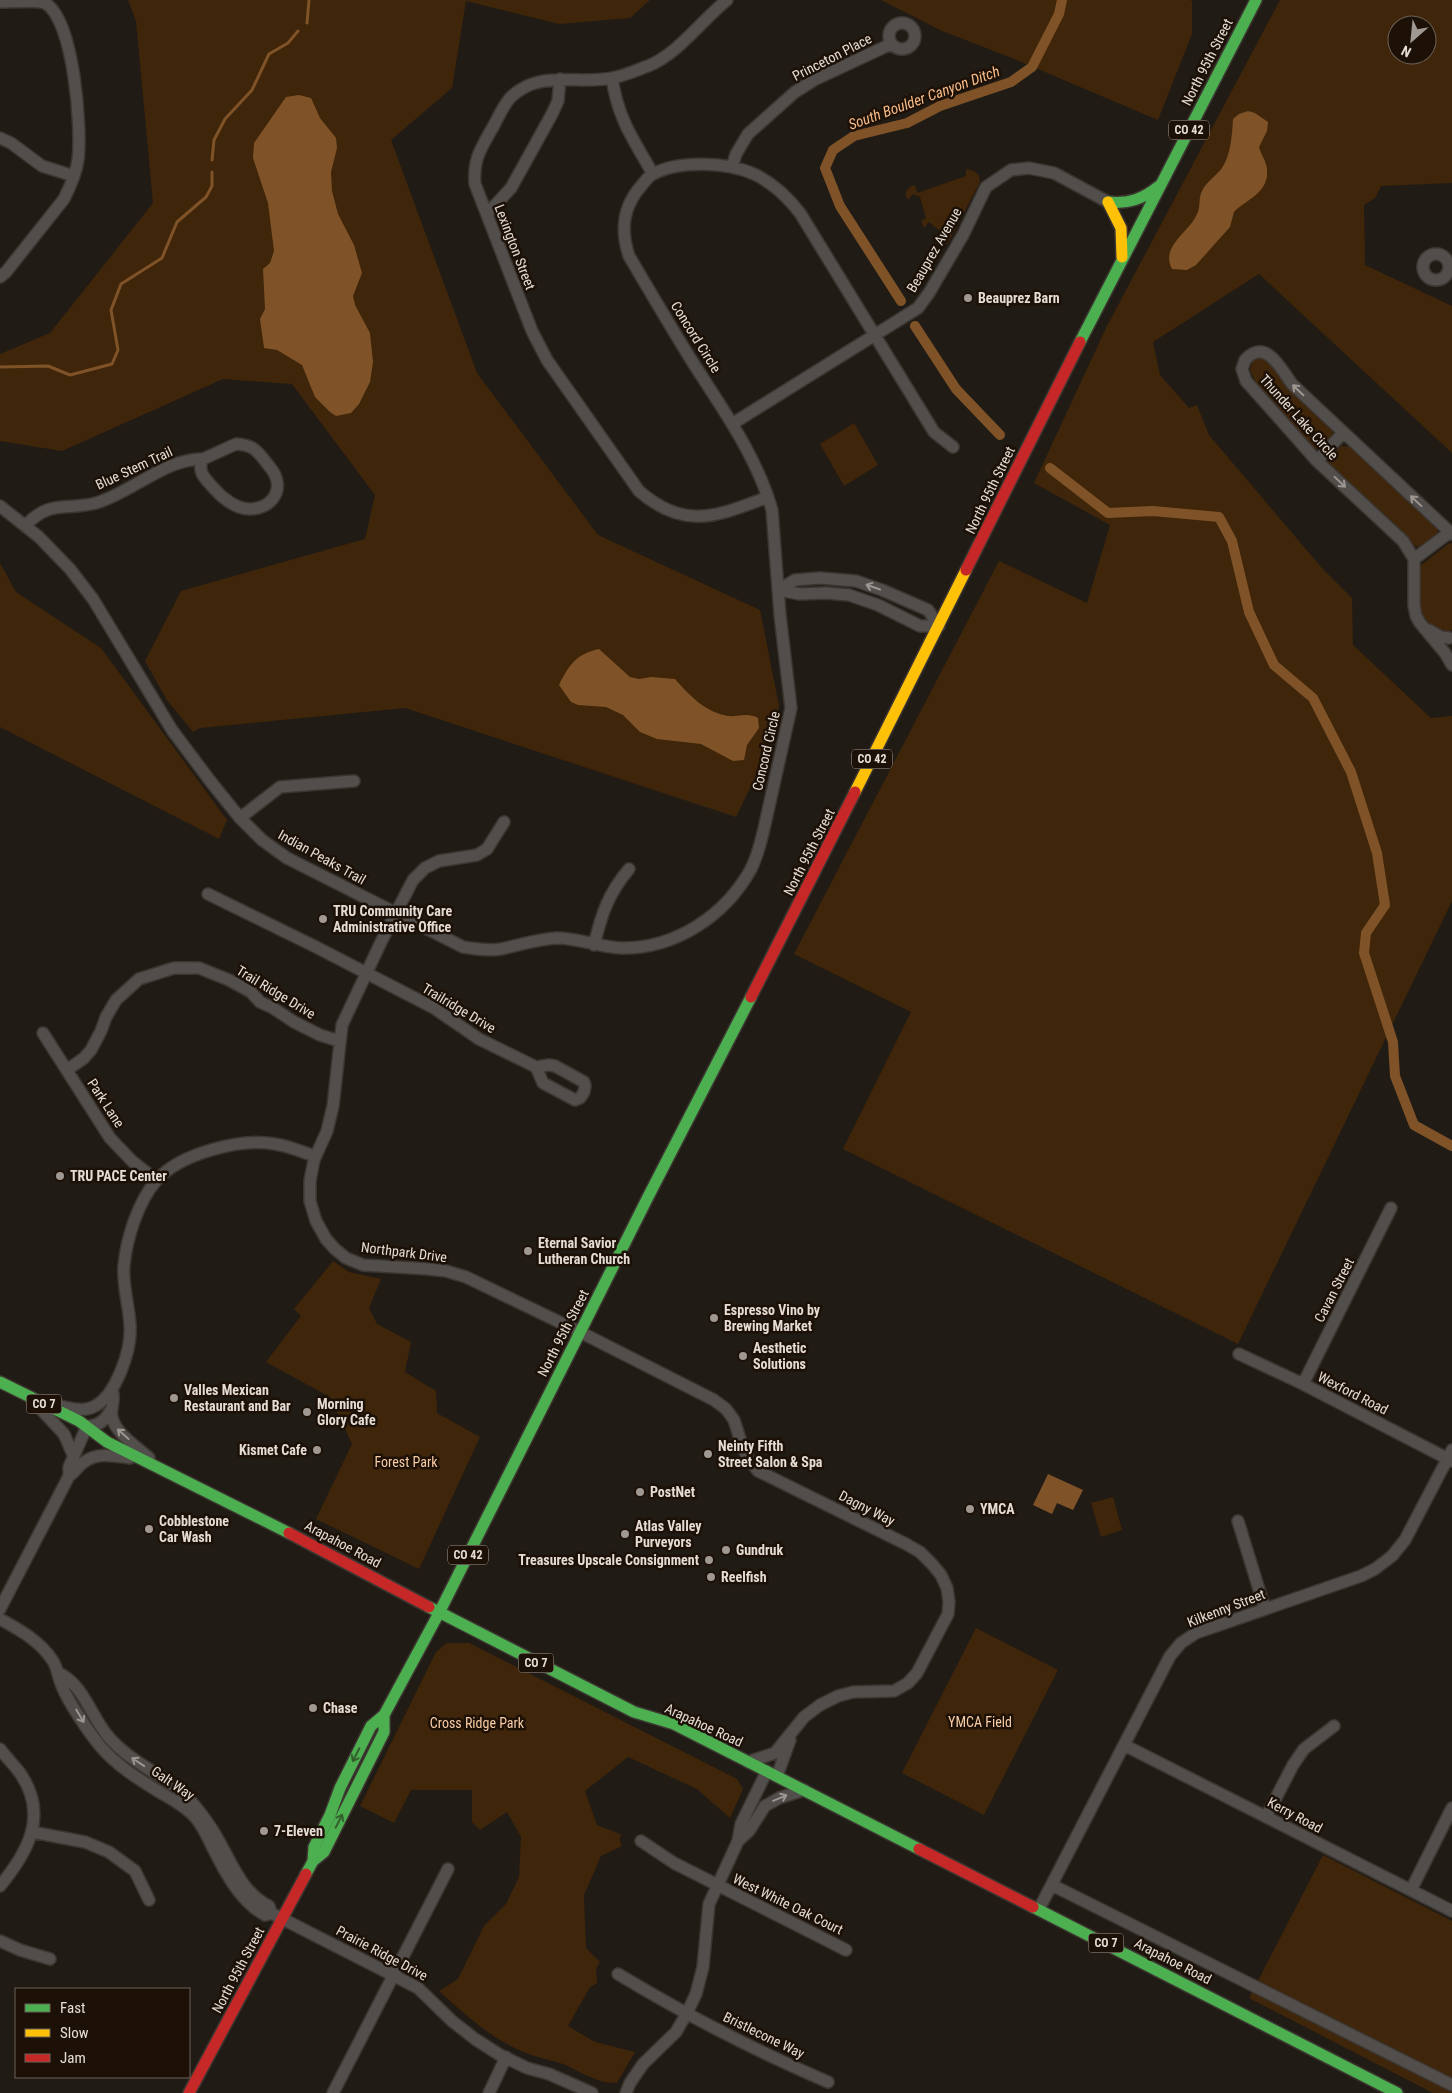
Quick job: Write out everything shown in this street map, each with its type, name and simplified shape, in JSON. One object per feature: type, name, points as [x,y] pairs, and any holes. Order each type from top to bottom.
[{"type":"main road","name":"North 95th Street","points":[[189,2093],[313,1861],[314,1848],[330,1815],[340,1788],[371,1726],[384,1716],[439,1613],[939,626],[1121,262],[1256,0]]},
{"type":"main road","points":[[1108,202],[1124,204],[1134,202],[1149,194],[1162,182]]},
{"type":"main road","points":[[1108,202],[1120,219],[1122,226],[1121,262]]},
{"type":"main road","name":"Arapahoe Road","points":[[0,1382],[87,1426],[107,1442],[157,1466],[210,1495],[242,1508],[439,1613],[634,1712],[674,1724],[1397,2093]]},
{"type":"street","points":[[0,2],[39,0],[55,10],[68,43],[76,98],[78,158],[74,176],[64,199],[0,277]]},
{"type":"street","name":"Lexington Street","points":[[727,0],[668,54],[650,65],[612,78],[560,79],[536,82],[522,88],[509,99],[478,154],[474,169],[476,184],[532,331],[547,360],[639,490],[653,503],[670,512],[689,516],[705,516],[729,512],[768,497]]},
{"type":"street","name":"Princeton Place","points":[[732,167],[736,154],[748,134],[795,92],[814,80],[891,44]]},
{"type":"street","points":[[612,78],[615,101],[623,123],[653,174]]},
{"type":"street","points":[[487,214],[511,188],[549,121],[558,101],[560,79]]},
{"type":"street","points":[[0,138],[11,143],[42,166],[74,176]]},
{"type":"street","name":"Concord Circle","points":[[690,931],[713,916],[733,896],[759,851],[791,708],[780,615],[772,510],[761,475],[629,256],[624,240],[623,223],[627,207],[638,189],[653,174],[674,167],[695,164],[732,167],[753,173],[789,198],[934,432],[953,447]]},
{"type":"street","name":"Beauprez Avenue","points":[[732,424],[918,308],[963,236],[986,187],[1011,170],[1029,168],[1054,173],[1108,202]]},
{"type":"street","name":"Thunder Lake Circle","points":[[1414,560],[1404,541],[1317,461],[1246,381],[1243,364],[1248,356],[1262,352],[1271,356],[1292,384],[1451,533]]},
{"type":"street","points":[[1317,461],[1343,433]]},
{"type":"street","name":"Blue Stem Trail","points":[[25,526],[39,512],[50,508],[95,503],[120,494],[186,460],[203,459],[236,444],[247,444],[255,448],[276,473],[278,482],[276,494],[266,504],[253,509],[241,508],[231,504],[213,488],[200,472],[200,465],[203,459]]},
{"type":"street","name":"Indian Peaks Trail","points":[[0,506],[39,538],[70,570],[90,596],[172,730],[240,818],[262,840],[287,858],[463,947],[482,950],[501,949],[539,939],[561,938],[594,945],[620,948],[639,947],[664,942],[690,931]]},
{"type":"street","points":[[1451,533],[1414,560],[1414,605],[1420,623],[1445,653],[1452,665]]},
{"type":"street","points":[[779,590],[795,580],[820,578],[856,581],[928,610],[939,626]]},
{"type":"street","points":[[779,590],[800,594],[848,594],[878,605],[920,626],[939,626]]},
{"type":"street","points":[[1420,623],[1437,635],[1450,636],[1445,653]]},
{"type":"street","points":[[240,818],[280,787],[354,781]]},
{"type":"street","name":"Northpark Drive","points":[[504,822],[491,845],[477,855],[439,861],[425,868],[413,880],[395,913],[342,1025],[333,1106],[327,1131],[315,1156],[310,1181],[310,1201],[316,1221],[326,1239],[335,1250],[346,1258],[364,1265],[446,1271],[466,1277],[580,1332]]},
{"type":"street","points":[[594,945],[602,913],[610,895],[630,869]]},
{"type":"street","name":"Trailridge Drive","points":[[208,894],[434,1008],[479,1040],[536,1067]]},
{"type":"street","name":"Trail Ridge Drive","points":[[67,1070],[84,1058],[91,1050],[116,1000],[138,979],[174,968],[199,968],[229,980],[251,992],[260,1002],[294,1022],[320,1035],[339,1041]]},
{"type":"street","name":"Park Lane","points":[[43,1033],[110,1138],[132,1161],[156,1180]]},
{"type":"street","points":[[30,1397],[54,1405],[88,1409],[100,1402],[112,1390],[128,1347],[130,1333],[123,1267],[125,1254],[132,1228],[142,1203],[156,1180],[173,1167],[198,1154],[226,1146],[247,1143],[275,1144],[315,1156]]},
{"type":"street","name":"Cavan Street","points":[[1303,1384],[1391,1208]]},
{"type":"street","name":"Dagny Way","points":[[580,1332],[714,1400],[726,1409],[734,1420],[743,1448],[758,1471],[920,1552],[941,1575],[947,1588],[948,1614],[923,1664],[908,1684],[894,1690],[853,1692],[838,1696],[820,1705],[804,1717],[775,1753],[748,1762]]},
{"type":"street","name":"Wexford Road","points":[[1239,1354],[1451,1456]]},
{"type":"street","points":[[112,1390],[114,1396],[112,1417],[116,1427],[157,1466]]},
{"type":"street","points":[[30,1397],[64,1434],[74,1457]]},
{"type":"street","points":[[69,1476],[69,1467],[87,1426],[101,1422],[112,1408]]},
{"type":"street","points":[[0,1609],[69,1476],[82,1463],[97,1456],[131,1459],[157,1466]]},
{"type":"street","name":"Kilkenny Street","points":[[1039,1909],[1170,1656],[1181,1643],[1196,1633],[1361,1576],[1375,1569],[1392,1556],[1405,1540],[1451,1456]]},
{"type":"street","points":[[1238,1520],[1265,1609]]},
{"type":"street","name":"Galt Way","points":[[0,1619],[36,1642],[54,1663],[59,1673],[70,1679],[106,1734],[116,1745],[180,1790],[194,1804],[218,1838],[245,1886],[260,1901],[269,1906],[272,1913],[282,1919]]},
{"type":"street","points":[[1266,1817],[1292,1765],[1304,1749],[1334,1726]]},
{"type":"street","name":"Dagny Way","points":[[738,1841],[741,1824],[772,1774],[793,1732]]},
{"type":"street","name":"Kerry Road","points":[[1124,1745],[1452,1911]]},
{"type":"street","points":[[0,1749],[20,1774],[29,1791],[33,1809],[32,1832],[25,1852],[0,1886]]},
{"type":"street","points":[[626,2093],[630,2082],[643,2064],[676,2032],[696,1994],[703,1968],[709,1904],[716,1885],[738,1841],[749,1831],[765,1806],[779,1798],[804,1790]]},
{"type":"street","points":[[1411,1890],[1452,1808]]},
{"type":"street","points":[[32,1832],[85,1842],[109,1852],[135,1871],[149,1900]]},
{"type":"street","name":"West White Oak Court","points":[[641,1841],[674,1863],[846,1950]]},
{"type":"street","points":[[333,2093],[448,1869]]},
{"type":"street","name":"Arapahoe Road","points":[[1052,1885],[1452,2085]]},
{"type":"street","name":"Prairie Ridge Drive","points":[[282,1919],[424,1992],[452,2021],[475,2039],[506,2057],[526,2068],[549,2074],[592,2093]]},
{"type":"street","points":[[0,1941],[20,1950],[50,1959]]},
{"type":"street","name":"Bristlecone Way","points":[[618,1974],[662,2001],[780,2062],[828,2082]]},
{"type":"street","points":[[488,2093],[506,2057]]},
{"type":"green space","points":[[128,0],[650,0],[630,18],[559,24],[466,1],[452,88],[391,140],[477,373],[598,535],[760,610],[779,706],[775,737],[736,817],[405,708],[200,728],[193,732],[167,700],[145,661],[181,591],[365,539],[375,495],[292,384],[223,379],[62,451],[0,441],[0,354],[50,333],[153,203],[136,21]]},
{"type":"green space","points":[[881,0],[1190,0],[1192,1],[1192,34],[1158,120],[1012,58],[942,31]]},
{"type":"green space","points":[[1280,0],[1452,0],[1452,183],[1381,186],[1375,198],[1364,205],[1365,265],[1452,306],[1452,453],[1259,274],[1153,342],[1160,375],[1189,408],[1197,405],[1209,435],[1321,567],[1352,598],[1353,645],[1431,718],[1452,716],[1452,901],[1238,1344],[843,1149],[911,1012],[794,954],[999,561],[1087,603],[1110,525],[1034,483],[1106,328]]},
{"type":"green space","points":[[966,169],[974,171],[979,175],[980,182],[948,243],[942,245],[938,241],[941,232],[929,222],[924,228],[921,221],[926,218],[920,197],[913,194],[908,200],[906,193],[908,189],[915,185],[917,193],[966,176]]},
{"type":"green space","points":[[1258,358],[1265,358],[1270,361],[1331,427],[1333,435],[1329,442],[1317,449],[1309,446],[1260,391],[1250,370],[1252,362]]},
{"type":"green space","points":[[854,423],[878,465],[844,486],[820,444]]},
{"type":"green space","points":[[1341,446],[1352,447],[1436,525],[1438,533],[1430,543],[1420,547],[1412,545],[1331,469],[1328,463],[1330,457]]},
{"type":"green space","points":[[1452,543],[1452,630],[1446,634],[1439,635],[1423,619],[1420,611],[1417,572],[1420,566],[1448,544]]},
{"type":"green space","points":[[0,563],[16,592],[101,648],[227,820],[219,839],[0,727]]},
{"type":"green space","name":"Forest Park","points":[[333,1261],[349,1272],[381,1279],[369,1308],[377,1324],[411,1342],[405,1372],[436,1391],[437,1413],[480,1437],[419,1569],[316,1519],[352,1444],[330,1397],[266,1362],[301,1316],[294,1309]]},
{"type":"green space","points":[[1113,1497],[1122,1530],[1101,1537],[1091,1503]]},
{"type":"green space","name":"YMCA Field","points":[[976,1628],[1058,1670],[984,1815],[902,1773]]},
{"type":"green space","name":"Cross Ridge Park","points":[[447,1643],[469,1643],[737,1779],[743,1789],[730,1818],[697,1789],[628,1757],[585,1791],[597,1825],[622,1835],[619,1839],[622,1846],[601,1856],[584,1895],[586,1948],[600,1962],[596,1969],[597,1983],[590,1987],[568,2026],[595,2042],[635,2052],[617,2083],[596,2080],[563,2064],[519,2050],[477,2024],[439,1991],[458,1979],[484,1926],[506,1904],[519,1877],[521,1837],[507,1812],[480,1830],[472,1822],[472,1790],[411,1790],[394,1823],[360,1806],[436,1652]]},
{"type":"green space","points":[[1323,1855],[1452,1921],[1452,2093],[1433,2093],[1249,1998]]},
{"type":"shaded area","points":[[299,95],[311,98],[320,118],[336,138],[337,148],[331,172],[332,191],[338,214],[354,245],[362,273],[353,296],[355,305],[370,333],[373,362],[370,382],[359,404],[351,413],[336,416],[315,397],[302,365],[277,350],[264,348],[260,319],[265,309],[263,269],[270,263],[274,251],[268,203],[253,158],[254,143],[286,97]]},
{"type":"shaded area","points":[[1248,111],[1255,113],[1268,122],[1267,131],[1259,147],[1267,167],[1265,184],[1256,195],[1234,212],[1230,227],[1196,265],[1187,270],[1172,269],[1169,261],[1173,246],[1197,214],[1204,188],[1225,163],[1230,144],[1233,119],[1239,114]]},
{"type":"shaded area","points":[[599,649],[630,677],[639,679],[651,677],[675,679],[692,697],[712,711],[728,716],[747,715],[758,718],[759,728],[747,745],[744,760],[733,761],[701,744],[657,739],[640,732],[623,715],[606,707],[578,705],[571,702],[559,685],[574,661],[584,654]]},
{"type":"shaded area","points":[[1048,1474],[1083,1490],[1073,1510],[1057,1503],[1052,1514],[1033,1505]]},
{"type":"waterway","points":[[307,23],[309,0]]},
{"type":"waterway","name":"South Boulder Canyon Ditch","points":[[901,301],[840,206],[825,168],[833,150],[854,136],[907,123],[940,106],[1011,82],[1032,67],[1059,14],[1062,0]]},
{"type":"waterway","points":[[212,160],[214,140],[225,119],[252,90],[269,54],[288,43],[298,31]]},
{"type":"waterway","points":[[0,367],[48,366],[70,375],[112,364],[118,350],[111,310],[121,284],[162,258],[177,222],[206,197],[212,186],[212,172]]},
{"type":"waterway","name":"South Boulder Canyon Ditch","points":[[915,326],[956,389],[1000,435]]},
{"type":"waterway","name":"South Boulder Canyon Ditch","points":[[1050,468],[1108,513],[1153,511],[1219,517],[1232,541],[1249,612],[1274,665],[1313,698],[1351,772],[1377,853],[1385,905],[1366,933],[1364,953],[1393,1042],[1395,1076],[1414,1125],[1452,1146]]},
{"type":"traffic: fast","points":[[1080,342],[1256,0]]},
{"type":"traffic: fast","points":[[1108,202],[1135,200],[1159,186]]},
{"type":"traffic: fast","points":[[439,1613],[648,1197],[751,997]]},
{"type":"traffic: fast","points":[[0,1382],[79,1421],[107,1442],[289,1533]]},
{"type":"traffic: fast","points":[[429,1607],[634,1712],[674,1724],[919,1849]]},
{"type":"traffic: fast","points":[[313,1861],[314,1847],[330,1815],[340,1788],[371,1726],[384,1715],[439,1613]]},
{"type":"traffic: fast","points":[[306,1874],[313,1861],[324,1852],[384,1732],[384,1715]]},
{"type":"traffic: fast","points":[[1033,1907],[1397,2093]]},
{"type":"traffic: slow","points":[[1108,202],[1121,228],[1122,257]]},
{"type":"traffic: slow","points":[[855,792],[966,570]]},
{"type":"traffic: jam","points":[[966,570],[1080,342]]},
{"type":"traffic: jam","points":[[751,997],[855,792]]},
{"type":"traffic: jam","points":[[289,1533],[429,1607]]},
{"type":"traffic: jam","points":[[919,1849],[1033,1907]]},
{"type":"traffic: jam","points":[[189,2093],[306,1874]]},
{"type":"place","name":"Beauprez Barn","points":[[968,298]]},
{"type":"place","name":"TRU Community Care Administrative Office","points":[[323,919]]},
{"type":"place","name":"TRU PACE Center","points":[[60,1176]]},
{"type":"place","name":"Eternal Savior Lutheran Church","points":[[528,1251]]},
{"type":"place","name":"Espresso Vino by Brewing Market","points":[[714,1318]]},
{"type":"place","name":"Aesthetic Solutions","points":[[743,1356]]},
{"type":"place","name":"Valles Mexican Restaurant and Bar","points":[[174,1398]]},
{"type":"place","name":"Morning Glory Cafe","points":[[307,1412]]},
{"type":"place","name":"Kismet Cafe","points":[[317,1450]]},
{"type":"place","name":"Neinty Fifth Street Salon & Spa","points":[[708,1454]]},
{"type":"place","name":"PostNet","points":[[640,1492]]},
{"type":"place","name":"YMCA","points":[[970,1509]]},
{"type":"place","name":"Cobblestone Car Wash","points":[[149,1529]]},
{"type":"place","name":"Atlas Valley Purveyors","points":[[625,1534]]},
{"type":"place","name":"Gundruk","points":[[726,1550]]},
{"type":"place","name":"Treasures Upscale Consignment","points":[[709,1560]]},
{"type":"place","name":"Reelfish","points":[[711,1577]]},
{"type":"place","name":"Chase","points":[[313,1708]]},
{"type":"place","name":"7-Eleven","points":[[264,1831]]}]
